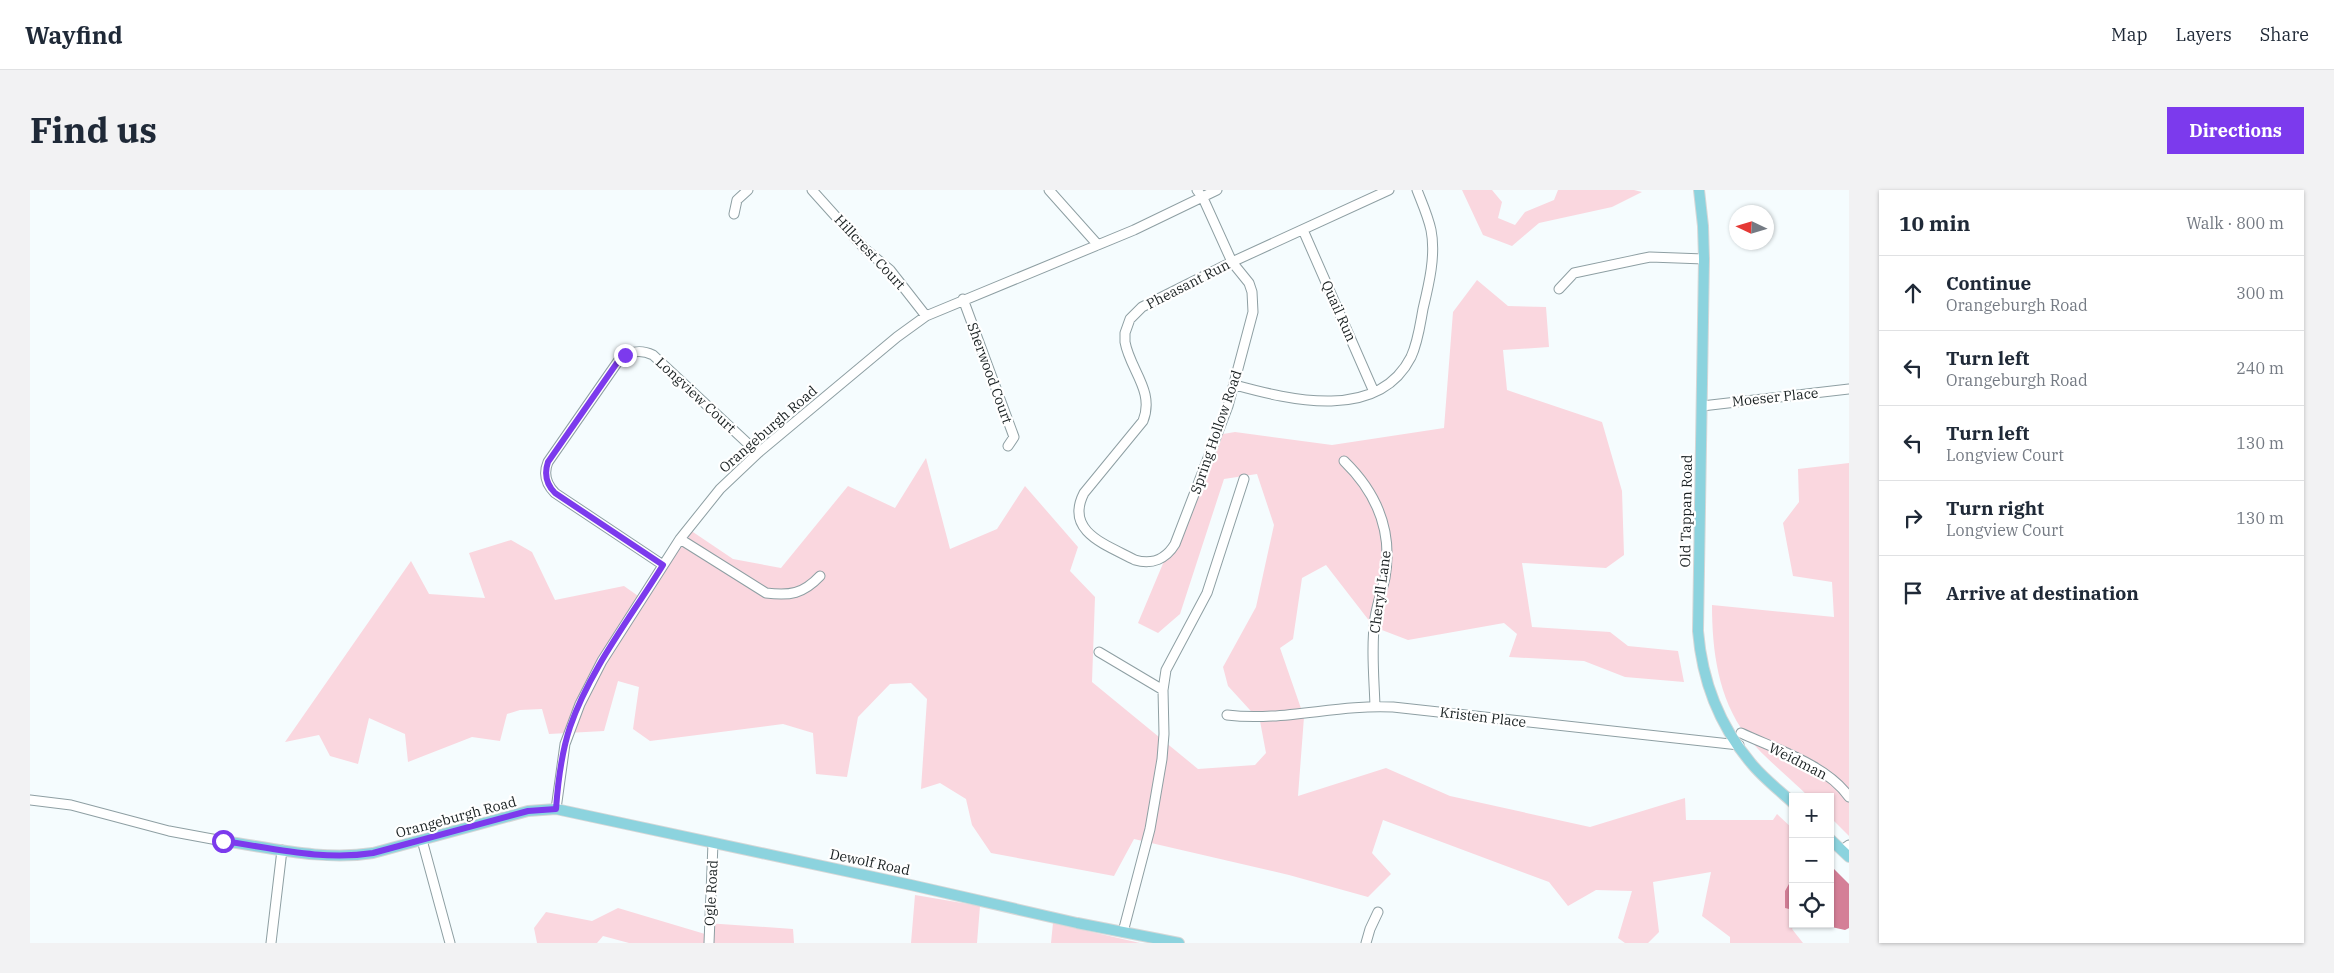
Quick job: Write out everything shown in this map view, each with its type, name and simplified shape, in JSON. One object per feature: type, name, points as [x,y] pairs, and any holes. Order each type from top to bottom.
[{"type":"main road","name":"Old Tappan Road","points":[[1699,190],[1704,259],[1698,631],[1700,651],[1703,671],[1716,707],[1751,764],[1789,799]]},
{"type":"main road","name":"Orangeburgh Road","points":[[223,841],[319,856],[355,856],[528,811],[556,809]]},
{"type":"main road","name":"Dewolf Road","points":[[556,809],[1179,943]]},
{"type":"main road","points":[[1834,841],[1847,850]]},
{"type":"street","points":[[734,214],[737,200],[748,190]]},
{"type":"street","name":"Hillcrest Court","points":[[812,190],[865,249],[890,270],[926,316]]},
{"type":"street","points":[[1048,190],[1098,244]]},
{"type":"street","name":"Orangeburgh Road","points":[[556,809],[565,744],[580,704],[602,661],[680,539],[720,489],[758,453],[897,337],[926,316],[1098,244],[1200,194],[1217,190]]},
{"type":"street","name":"Pheasant Run","points":[[1112,548],[1086,531],[1082,525],[1079,508],[1084,493],[1143,421],[1146,414],[1146,391],[1126,349],[1125,342],[1127,326],[1136,312],[1142,307],[1232,262],[1389,190]]},
{"type":"street","points":[[1234,385],[1286,398],[1349,400],[1374,392],[1398,375],[1406,366],[1416,345],[1430,276],[1432,244],[1429,220],[1417,190]]},
{"type":"street","name":"Spring Hollow Road","points":[[1112,548],[1142,562],[1158,560],[1171,550],[1234,385],[1254,302],[1249,283],[1232,262],[1200,194]]},
{"type":"street","name":"Quail Run","points":[[1303,230],[1374,392]]},
{"type":"street","points":[[1559,289],[1574,273],[1640,259],[1704,259]]},
{"type":"street","name":"Sherwood Court","points":[[963,299],[1014,437],[1008,446]]},
{"type":"street","name":"Longview Court","points":[[663,565],[555,493],[545,476],[548,462],[619,360],[625,355],[639,351],[653,355],[758,453]]},
{"type":"street","name":"Moeser Place","points":[[1702,406],[1849,389]]},
{"type":"street","name":"Cheryll Lane","points":[[1344,461],[1368,487],[1378,509],[1385,532],[1387,564],[1374,633],[1375,706]]},
{"type":"street","points":[[1124,932],[1150,829],[1162,759],[1164,734],[1162,690],[1166,670],[1207,593],[1244,478]]},
{"type":"street","points":[[680,539],[766,593],[782,595],[808,588],[820,576]]},
{"type":"street","points":[[1099,652],[1162,690]]},
{"type":"street","name":"Kristen Place","points":[[1227,715],[1248,718],[1375,706],[1739,745]]},
{"type":"street","name":"Weidman","points":[[1741,733],[1814,767],[1844,789],[1849,797]]},
{"type":"street","points":[[30,800],[71,805],[160,829],[223,841]]},
{"type":"street","points":[[422,840],[450,943]]},
{"type":"street","name":"Ogle Road","points":[[709,943],[713,843]]},
{"type":"street","points":[[271,943],[282,850]]},
{"type":"street","points":[[1366,943],[1378,912]]},
{"type":"shaded area","points":[[1462,190],[1492,190],[1502,202],[1498,218],[1515,225],[1525,212],[1554,200],[1558,190],[1634,190],[1642,192],[1612,207],[1539,223],[1512,246],[1483,235]]},
{"type":"shaded area","points":[[1477,280],[1508,306],[1546,307],[1549,347],[1503,350],[1507,390],[1602,422],[1622,491],[1624,555],[1606,568],[1522,563],[1532,627],[1610,632],[1628,646],[1678,651],[1684,682],[1625,677],[1584,661],[1509,657],[1517,634],[1504,623],[1408,640],[1374,627],[1326,565],[1302,578],[1293,639],[1280,648],[1304,717],[1298,796],[1386,768],[1450,796],[1590,827],[1685,798],[1686,820],[1773,820],[1777,814],[1789,825],[1789,928],[1793,928],[1803,943],[1730,943],[1730,937],[1702,916],[1711,872],[1653,882],[1659,932],[1648,943],[1625,943],[1618,938],[1632,891],[1596,890],[1568,906],[1549,882],[1383,820],[1372,853],[1391,874],[1368,897],[1289,875],[1134,839],[1114,876],[991,853],[972,825],[966,799],[940,783],[921,789],[927,699],[911,683],[890,684],[858,717],[847,777],[816,774],[813,733],[783,724],[650,741],[633,729],[639,687],[618,681],[604,731],[549,734],[542,709],[520,710],[507,714],[500,741],[472,737],[408,762],[405,734],[369,718],[358,764],[330,756],[319,735],[285,742],[411,561],[429,594],[485,598],[469,553],[511,540],[532,552],[555,600],[624,586],[641,598],[690,530],[733,559],[781,568],[848,486],[895,508],[926,458],[950,549],[997,529],[1025,486],[1078,547],[1070,571],[1095,597],[1092,682],[1198,769],[1255,765],[1266,753],[1260,721],[1228,686],[1223,667],[1256,607],[1274,525],[1257,474],[1224,479],[1180,614],[1158,633],[1138,623],[1217,435],[1235,432],[1332,445],[1444,428],[1453,312]]},
{"type":"shaded area","points":[[1849,463],[1849,836],[1834,821],[1834,793],[1805,793],[1760,751],[1746,735],[1736,721],[1729,705],[1718,673],[1715,656],[1712,605],[1834,617],[1832,582],[1793,576],[1783,523],[1799,502],[1798,469]]},
{"type":"shaded area","points":[[1834,869],[1849,884],[1849,928],[1845,930],[1834,928]]},
{"type":"shaded area","points":[[1789,884],[1789,909],[1785,908],[1785,891]]},
{"type":"shaded area","points":[[915,895],[980,906],[977,943],[911,943]]},
{"type":"shaded area","points":[[618,908],[705,934],[706,923],[793,929],[794,943],[629,943],[603,936],[597,943],[537,943],[534,928],[546,912],[592,921]]},
{"type":"shaded area","points":[[1053,923],[1140,943],[1051,943]]},
{"type":"route","points":[[223,841],[319,856],[355,856],[466,829],[528,811],[556,809],[565,744],[580,704],[602,661],[663,565],[555,493],[545,476],[548,462],[619,360],[625,355]]}]
